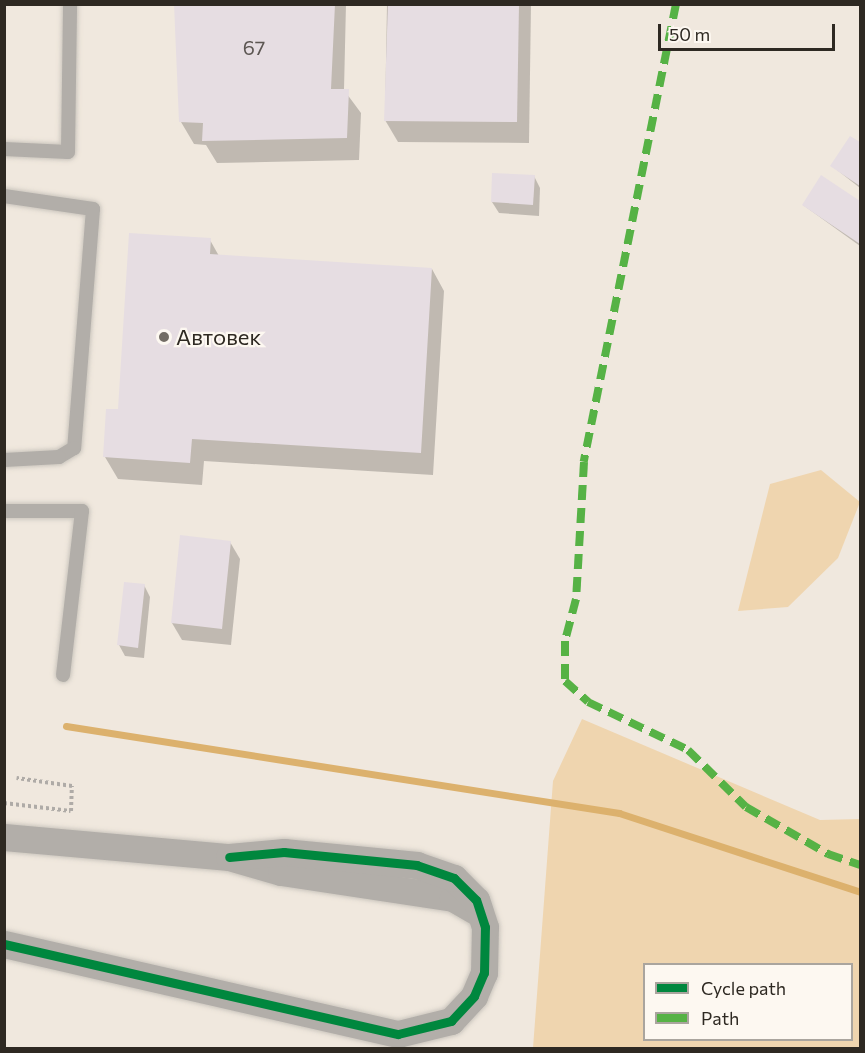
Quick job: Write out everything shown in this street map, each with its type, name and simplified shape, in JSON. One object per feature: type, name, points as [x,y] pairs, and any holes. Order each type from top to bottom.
[{"type":"street","points":[[4,837],[229,857],[284,852],[431,869],[466,887],[485,927],[484,973],[466,1006],[433,1028],[398,1034],[4,944]]},
{"type":"street","points":[[229,857],[281,872],[453,898],[473,907],[485,927]]},
{"type":"lane","points":[[4,148],[68,152],[70,4]]},
{"type":"lane","points":[[4,196],[93,209],[74,448],[59,457],[4,460]]},
{"type":"lane","points":[[4,511],[82,511],[63,675]]},
{"type":"path","points":[[4,804],[71,811],[72,786],[16,778]]},
{"type":"shaded area","points":[[821,470],[860,502],[838,558],[788,607],[738,611],[770,484]]},
{"type":"shaded area","points":[[582,719],[820,820],[860,819],[860,1048],[533,1048],[553,781]]},
{"type":"building","points":[[174,4],[335,4],[331,89],[349,89],[347,138],[202,141],[203,123],[179,122]]},
{"type":"building","points":[[388,4],[519,4],[517,122],[384,121]]},
{"type":"building","points":[[850,136],[860,142],[860,186],[830,166]]},
{"type":"building","points":[[492,173],[535,175],[533,205],[491,202]]},
{"type":"building","points":[[821,175],[860,201],[860,244],[802,205]]},
{"type":"building","points":[[129,233],[211,238],[210,254],[432,268],[421,453],[192,439],[190,463],[103,457],[106,409],[118,409]]},
{"type":"building","points":[[180,535],[231,541],[222,629],[171,623]]},
{"type":"building","points":[[124,582],[145,584],[138,648],[117,645]]},
{"type":"waterway","points":[[66,726],[619,813],[860,892]]},
{"type":"marked path","points":[[676,4],[584,462],[576,599],[565,641],[565,681],[588,702],[688,750],[746,807],[828,854],[860,865]]},
{"type":"cycle path","points":[[4,944],[398,1034],[451,1021],[474,996],[484,973],[485,927],[476,900],[454,878],[417,865],[284,852],[229,857]]},
{"type":"place","name":"Автовек","points":[[164,337]]}]
